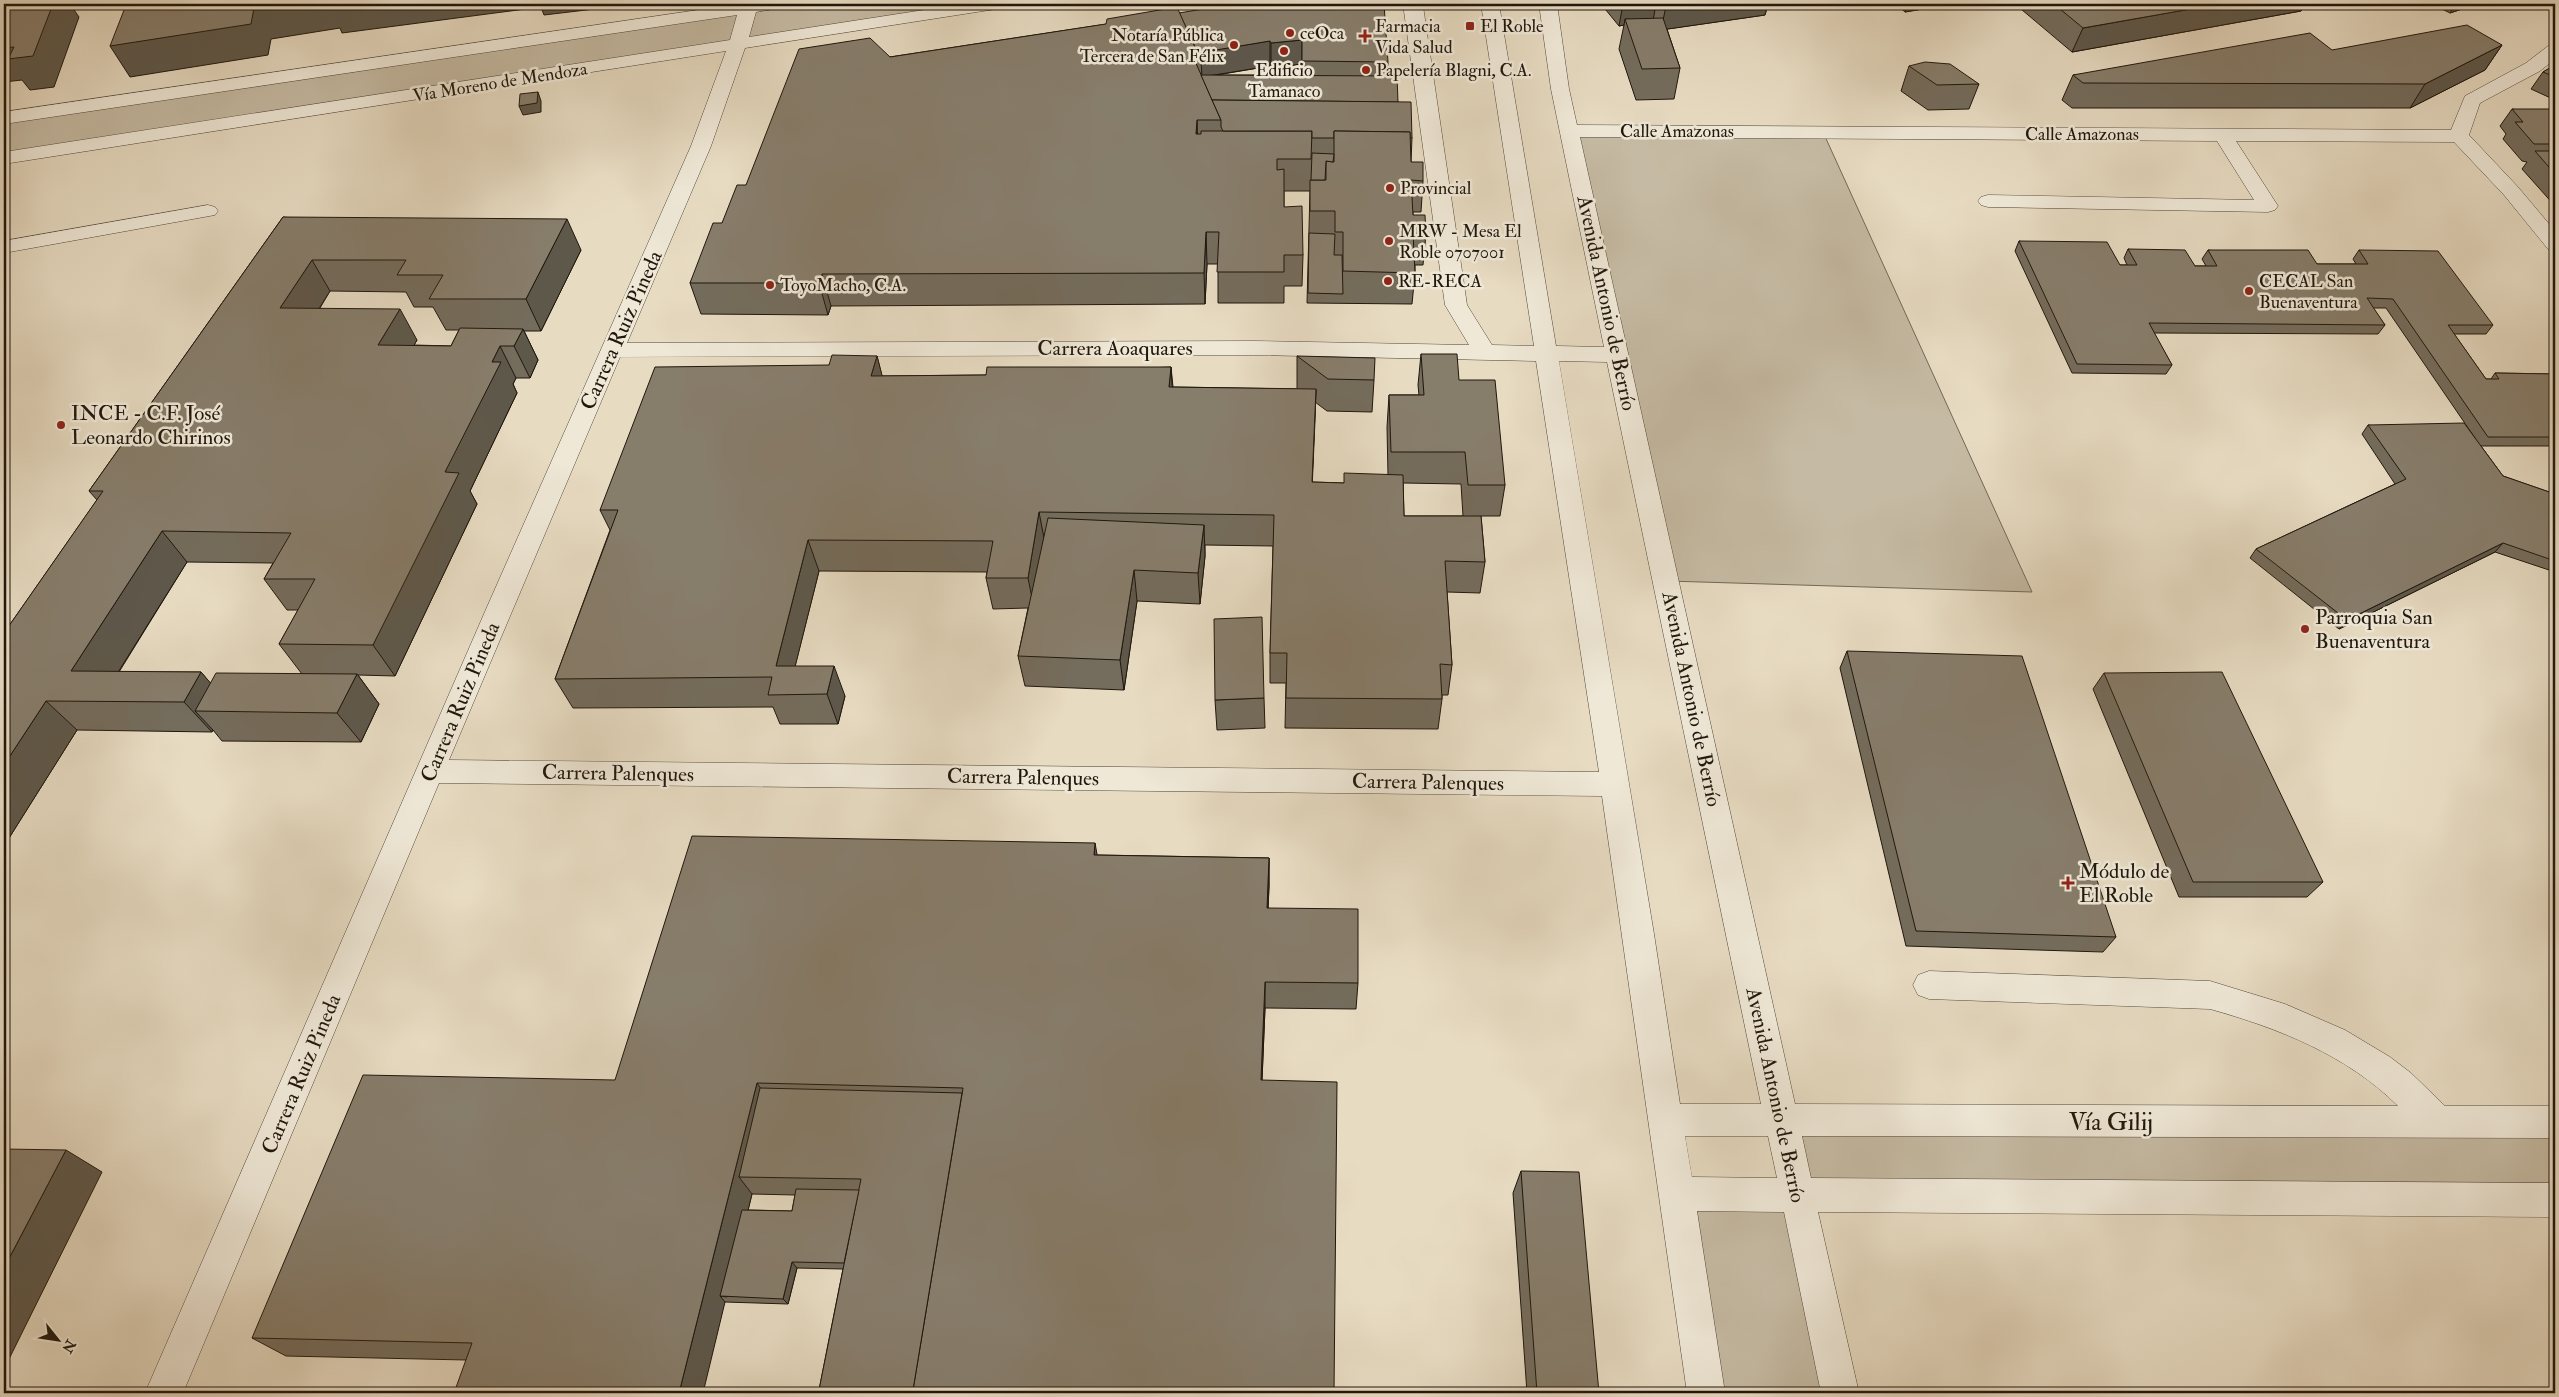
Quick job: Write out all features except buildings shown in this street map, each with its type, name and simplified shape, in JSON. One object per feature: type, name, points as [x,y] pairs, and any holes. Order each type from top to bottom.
[{"type":"street","name":"Vía Moreno de Mendoza","points":[[4,118],[773,4]]},
{"type":"street","name":"Vía Moreno de Mendoza","points":[[4,158],[996,4]]},
{"type":"street","points":[[1205,4],[1207,6],[1224,4]]},
{"type":"street","points":[[1412,4],[1414,6],[1456,305],[1485,352]]},
{"type":"street","points":[[1490,4],[1615,784],[1667,1120],[1706,1393]]},
{"type":"street","name":"Avenida Antonio de Berrío","points":[[1548,4],[1560,89],[1840,1393]]},
{"type":"street","name":"Carrera Ruiz Pineda","points":[[164,1393],[430,771],[701,146],[738,43],[748,8]]},
{"type":"street","points":[[2555,50],[2533,67],[2472,100],[2459,136],[2510,191],[2555,244]]},
{"type":"street","name":"Calle Amazonas","points":[[1569,131],[2459,136]]},
{"type":"street","points":[[1988,201],[2268,206],[2223,135]]},
{"type":"street","points":[[4,247],[208,211]]},
{"type":"street","name":"Carrera Aoaquares","points":[[612,350],[1254,348],[1618,355]]},
{"type":"street","name":"Carrera Palenques","points":[[430,771],[1615,784]]},
{"type":"street","points":[[1929,985],[2210,995],[2247,1004],[2341,1044],[2398,1083],[2437,1121]]},
{"type":"street","name":"Vía Gilij","points":[[1667,1120],[2555,1122]]},
{"type":"street","points":[[1677,1194],[2555,1200]]},
{"type":"shaded area","points":[[783,4],[982,4],[464,88],[4,158],[4,118]]},
{"type":"shaded area","points":[[1569,131],[1823,132],[2032,592],[1667,581]]},
{"type":"shaded area","points":[[1782,1120],[2555,1122],[2555,1200],[1799,1196],[1840,1393],[1706,1393],[1677,1194],[1798,1196]]},
{"type":"place","name":"El Roble","points":[[1470,26]]},
{"type":"place","name":"ceOca","points":[[1290,33]]},
{"type":"place","name":"Farmacia Vida Salud","points":[[1365,36]]},
{"type":"place","name":"Notaría Pública Tercera de San Félix","points":[[1234,45]]},
{"type":"place","name":"Edificio Tamanaco","points":[[1284,51]]},
{"type":"place","name":"Papelería Blagni, C.A.","points":[[1366,70]]},
{"type":"place","name":"Provincial","points":[[1390,188]]},
{"type":"place","name":"MRW - Mesa El Roble 0707001","points":[[1389,241]]},
{"type":"place","name":"RE-RECA","points":[[1388,281]]},
{"type":"place","name":"ToyoMacho, C.A.","points":[[770,285]]},
{"type":"place","name":"CECAL San Buenaventura","points":[[2249,291]]},
{"type":"place","name":"INCE - C.F. José Leonardo Chirinos","points":[[61,425]]},
{"type":"place","name":"Parroquia San Buenaventura","points":[[2305,629]]},
{"type":"place","name":"Módulo de El Roble","points":[[2068,883]]}]
